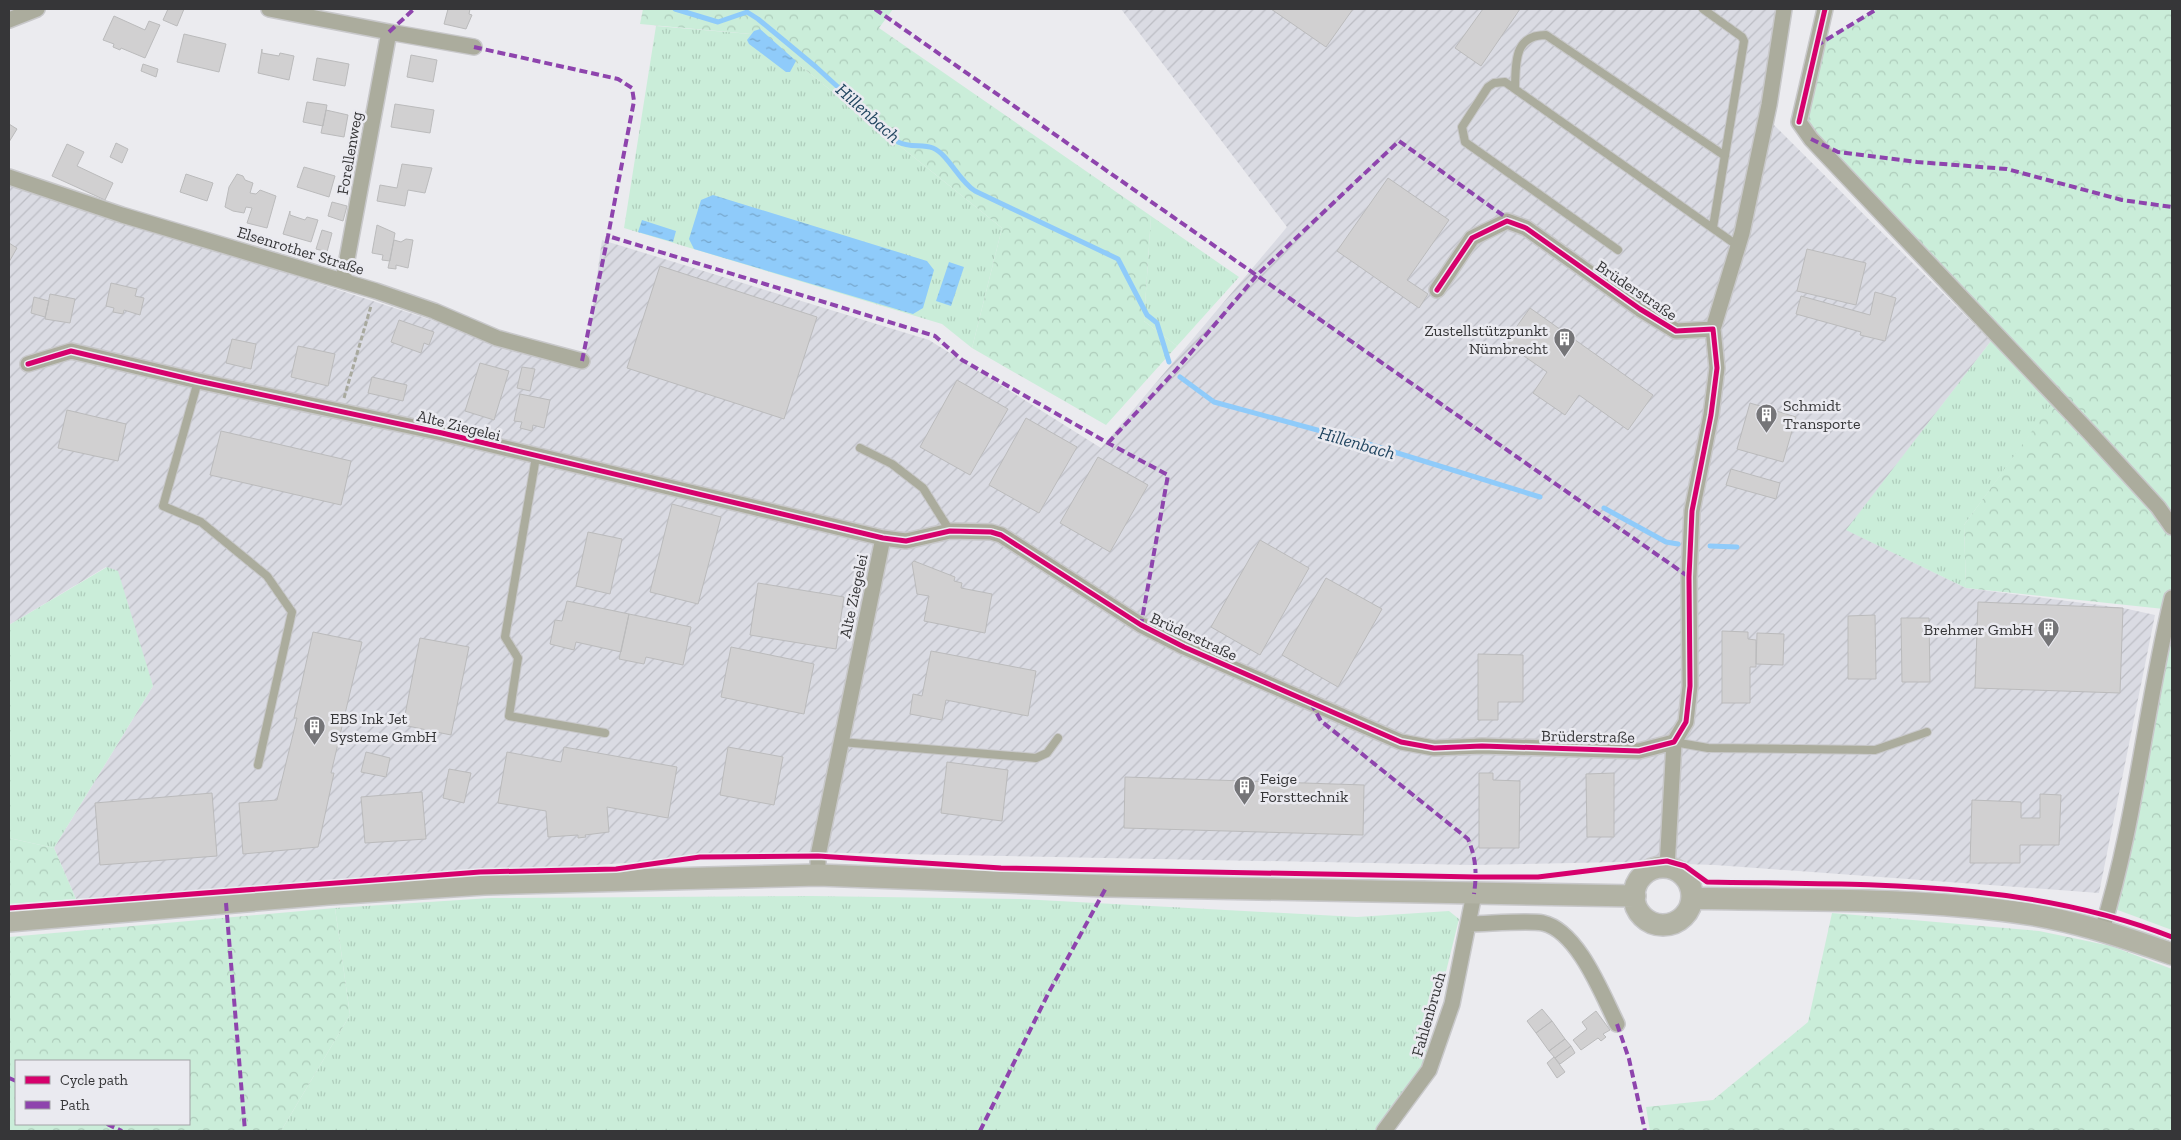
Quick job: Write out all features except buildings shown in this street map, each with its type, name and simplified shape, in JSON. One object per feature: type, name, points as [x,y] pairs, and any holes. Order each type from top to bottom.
[{"type":"main road","points":[[1667,868],[1683,875],[1689,882],[1692,898],[1688,910],[1682,918],[1674,923],[1664,925],[1654,923],[1638,911],[1635,896],[1637,884],[1642,877],[1649,871],[1667,868]]},
{"type":"main road","points":[[9,921],[328,894],[484,884],[818,875],[1107,886],[1635,896]]},
{"type":"main road","points":[[1692,898],[1933,905],[2016,912],[2102,930],[2172,954]]},
{"type":"street","points":[[9,20],[37,9]]},
{"type":"street","points":[[269,9],[474,47]]},
{"type":"street","points":[[1667,868],[1674,742],[1686,722],[1690,686],[1689,577],[1692,511],[1711,415],[1716,368],[1713,329],[1738,246],[1769,105],[1784,9]]},
{"type":"street","points":[[1824,9],[1799,122],[1811,139],[2090,433],[2158,507],[2172,527]]},
{"type":"street","name":"Forellenweg","points":[[343,281],[389,32]]},
{"type":"street","name":"Elsenrother Straße","points":[[9,177],[122,215],[376,291],[434,311],[497,338],[582,361]]},
{"type":"street","name":"Brüderstraße","points":[[1437,290],[1472,238],[1507,221],[1526,228],[1640,309],[1676,331],[1713,329]]},
{"type":"street","name":"Alte Ziegelei","points":[[28,364],[71,351],[198,381],[442,433],[536,457],[883,538],[818,856],[818,875]]},
{"type":"street","name":"Brüderstraße","points":[[883,538],[906,541],[950,531],[991,532],[1001,535],[1141,625],[1184,647],[1401,742],[1434,748],[1639,750],[1674,742]]},
{"type":"street","points":[[2102,930],[2114,894],[2126,841],[2162,637],[2172,598]]},
{"type":"street","name":"Fahlenbruch","points":[[1384,1131],[1429,1070],[1452,1004],[1474,894]]},
{"type":"street","points":[[1469,924],[1543,923],[1567,936],[1584,961],[1617,1024]]},
{"type":"lane","points":[[1702,9],[1742,37],[1744,41],[1713,227]]},
{"type":"lane","points":[[1514,88],[1516,59],[1521,45],[1530,38],[1546,35],[1725,156]]},
{"type":"lane","points":[[1618,250],[1465,142],[1462,127],[1488,87],[1499,81],[1505,82],[1738,246]]},
{"type":"lane","points":[[198,381],[163,506],[201,522],[267,576],[292,612],[258,765]]},
{"type":"lane","points":[[860,448],[892,464],[923,488],[950,531]]},
{"type":"lane","points":[[536,457],[505,637],[518,658],[509,716],[606,733]]},
{"type":"lane","points":[[1674,742],[1708,748],[1875,750],[1927,732]]},
{"type":"lane","points":[[841,742],[1036,758],[1047,753],[1058,738]]},
{"type":"path","points":[[340,411],[376,291]]},
{"type":"shaded area","points":[[1121,9],[1781,9],[1767,118],[1991,341],[1847,530],[1966,588],[2123,608],[2155,615],[2099,893],[1715,865],[1621,862],[1473,865],[796,852],[76,899],[54,848],[153,686],[106,567],[9,625],[9,182],[584,369],[602,240],[929,340],[1101,448],[1287,227]]},
{"type":"green space","points":[[643,9],[893,9],[879,28],[1151,216],[1144,321],[1177,346],[1106,425],[972,348],[1002,228],[762,35],[640,24]]},
{"type":"green space","points":[[1877,9],[2172,9],[2172,930],[2115,909],[2164,609],[1966,588],[1964,525],[2056,398],[1799,122],[1816,46]]},
{"type":"green space","points":[[656,26],[762,35],[1002,228],[972,348],[942,324],[624,228]]},
{"type":"green space","points":[[1151,216],[1239,277],[1177,346],[1144,321]]},
{"type":"green space","points":[[1991,341],[2054,402],[1964,525],[1966,588],[1846,530]]},
{"type":"green space","points":[[107,567],[118,571],[153,686],[54,848],[9,838],[9,625]]},
{"type":"green space","points":[[9,838],[54,848],[76,899],[9,904]]},
{"type":"green space","points":[[812,896],[1021,899],[1357,917],[1449,911],[1459,919],[1423,1065],[1374,1131],[281,1131],[350,1015],[335,908],[491,898]]},
{"type":"green space","points":[[335,908],[350,1015],[281,1131],[9,1131],[9,937]]},
{"type":"green space","points":[[1832,913],[2039,931],[2111,946],[2172,969],[2172,1131],[1650,1131],[1646,1107],[1713,1100],[1808,1022]]},
{"type":"water","points":[[760,29],[796,61],[790,72],[786,72],[749,44],[747,40],[754,31]]},
{"type":"water","points":[[713,195],[927,261],[934,270],[923,308],[913,314],[694,249],[689,239],[701,200]]},
{"type":"water","points":[[642,220],[676,231],[673,242],[638,232]]},
{"type":"water","points":[[949,262],[964,267],[951,306],[936,301]]},
{"type":"waterway","name":"Hillenbach","points":[[675,9],[718,22],[747,12],[816,67],[898,142],[933,148],[944,156],[969,187],[975,191],[1118,259],[1147,315],[1157,323],[1169,362]]},
{"type":"waterway","name":"Hillenbach","points":[[1180,377],[1214,402],[1365,443],[1540,497]]},
{"type":"waterway","name":"Hillenbach","points":[[1604,508],[1666,542],[1678,544]]},
{"type":"waterway","name":"Hillenbach","points":[[1710,546],[1737,547]]},
{"type":"marked path","points":[[389,32],[414,9]]},
{"type":"marked path","points":[[875,9],[1689,577]]},
{"type":"marked path","points":[[1816,46],[1877,9]]},
{"type":"marked path","points":[[474,47],[618,79],[632,88],[634,101],[608,236]]},
{"type":"marked path","points":[[1811,139],[1838,152],[1917,162],[2007,169],[2122,200],[2172,207]]},
{"type":"marked path","points":[[1108,443],[1176,370],[1258,274],[1399,141],[1511,221]]},
{"type":"marked path","points":[[582,361],[608,236],[935,336],[962,360],[1168,475],[1141,625]]},
{"type":"marked path","points":[[1311,703],[1321,721],[1468,839],[1475,866],[1474,894]]},
{"type":"marked path","points":[[980,1131],[1048,994],[1107,886]]},
{"type":"marked path","points":[[226,903],[245,1131]]},
{"type":"marked path","points":[[1617,1024],[1629,1059],[1645,1131]]},
{"type":"marked path","points":[[9,1078],[15,1081]]},
{"type":"marked path","points":[[109,1125],[122,1131]]},
{"type":"cycle path","points":[[1799,122],[1825,9]]},
{"type":"cycle path","points":[[28,364],[71,351],[198,381],[442,433],[883,538],[906,541],[950,531],[991,532],[1001,535],[1141,625],[1184,647],[1401,742],[1434,748],[1482,746],[1639,751],[1674,742],[1686,722],[1690,686],[1689,577],[1692,511],[1711,415],[1717,368],[1713,329],[1676,331],[1640,309],[1526,228],[1507,221],[1472,238],[1437,290]]},
{"type":"cycle path","points":[[9,908],[480,872],[616,869],[700,857],[818,856],[1001,868],[1476,877],[1538,877],[1667,861],[1685,866],[1707,882],[1884,885],[2001,895],[2059,904],[2116,918],[2172,937]]},
{"type":"place","name":"Zustellstützpunkt Nümbrecht","points":[[1564,358]]},
{"type":"place","name":"Schmidt Transporte","points":[[1767,433]]},
{"type":"place","name":"Brehmer GmbH","points":[[2049,648]]},
{"type":"place","name":"EBS Ink Jet Systeme GmbH","points":[[314,746]]},
{"type":"place","name":"Feige Forsttechnik","points":[[1244,806]]}]
